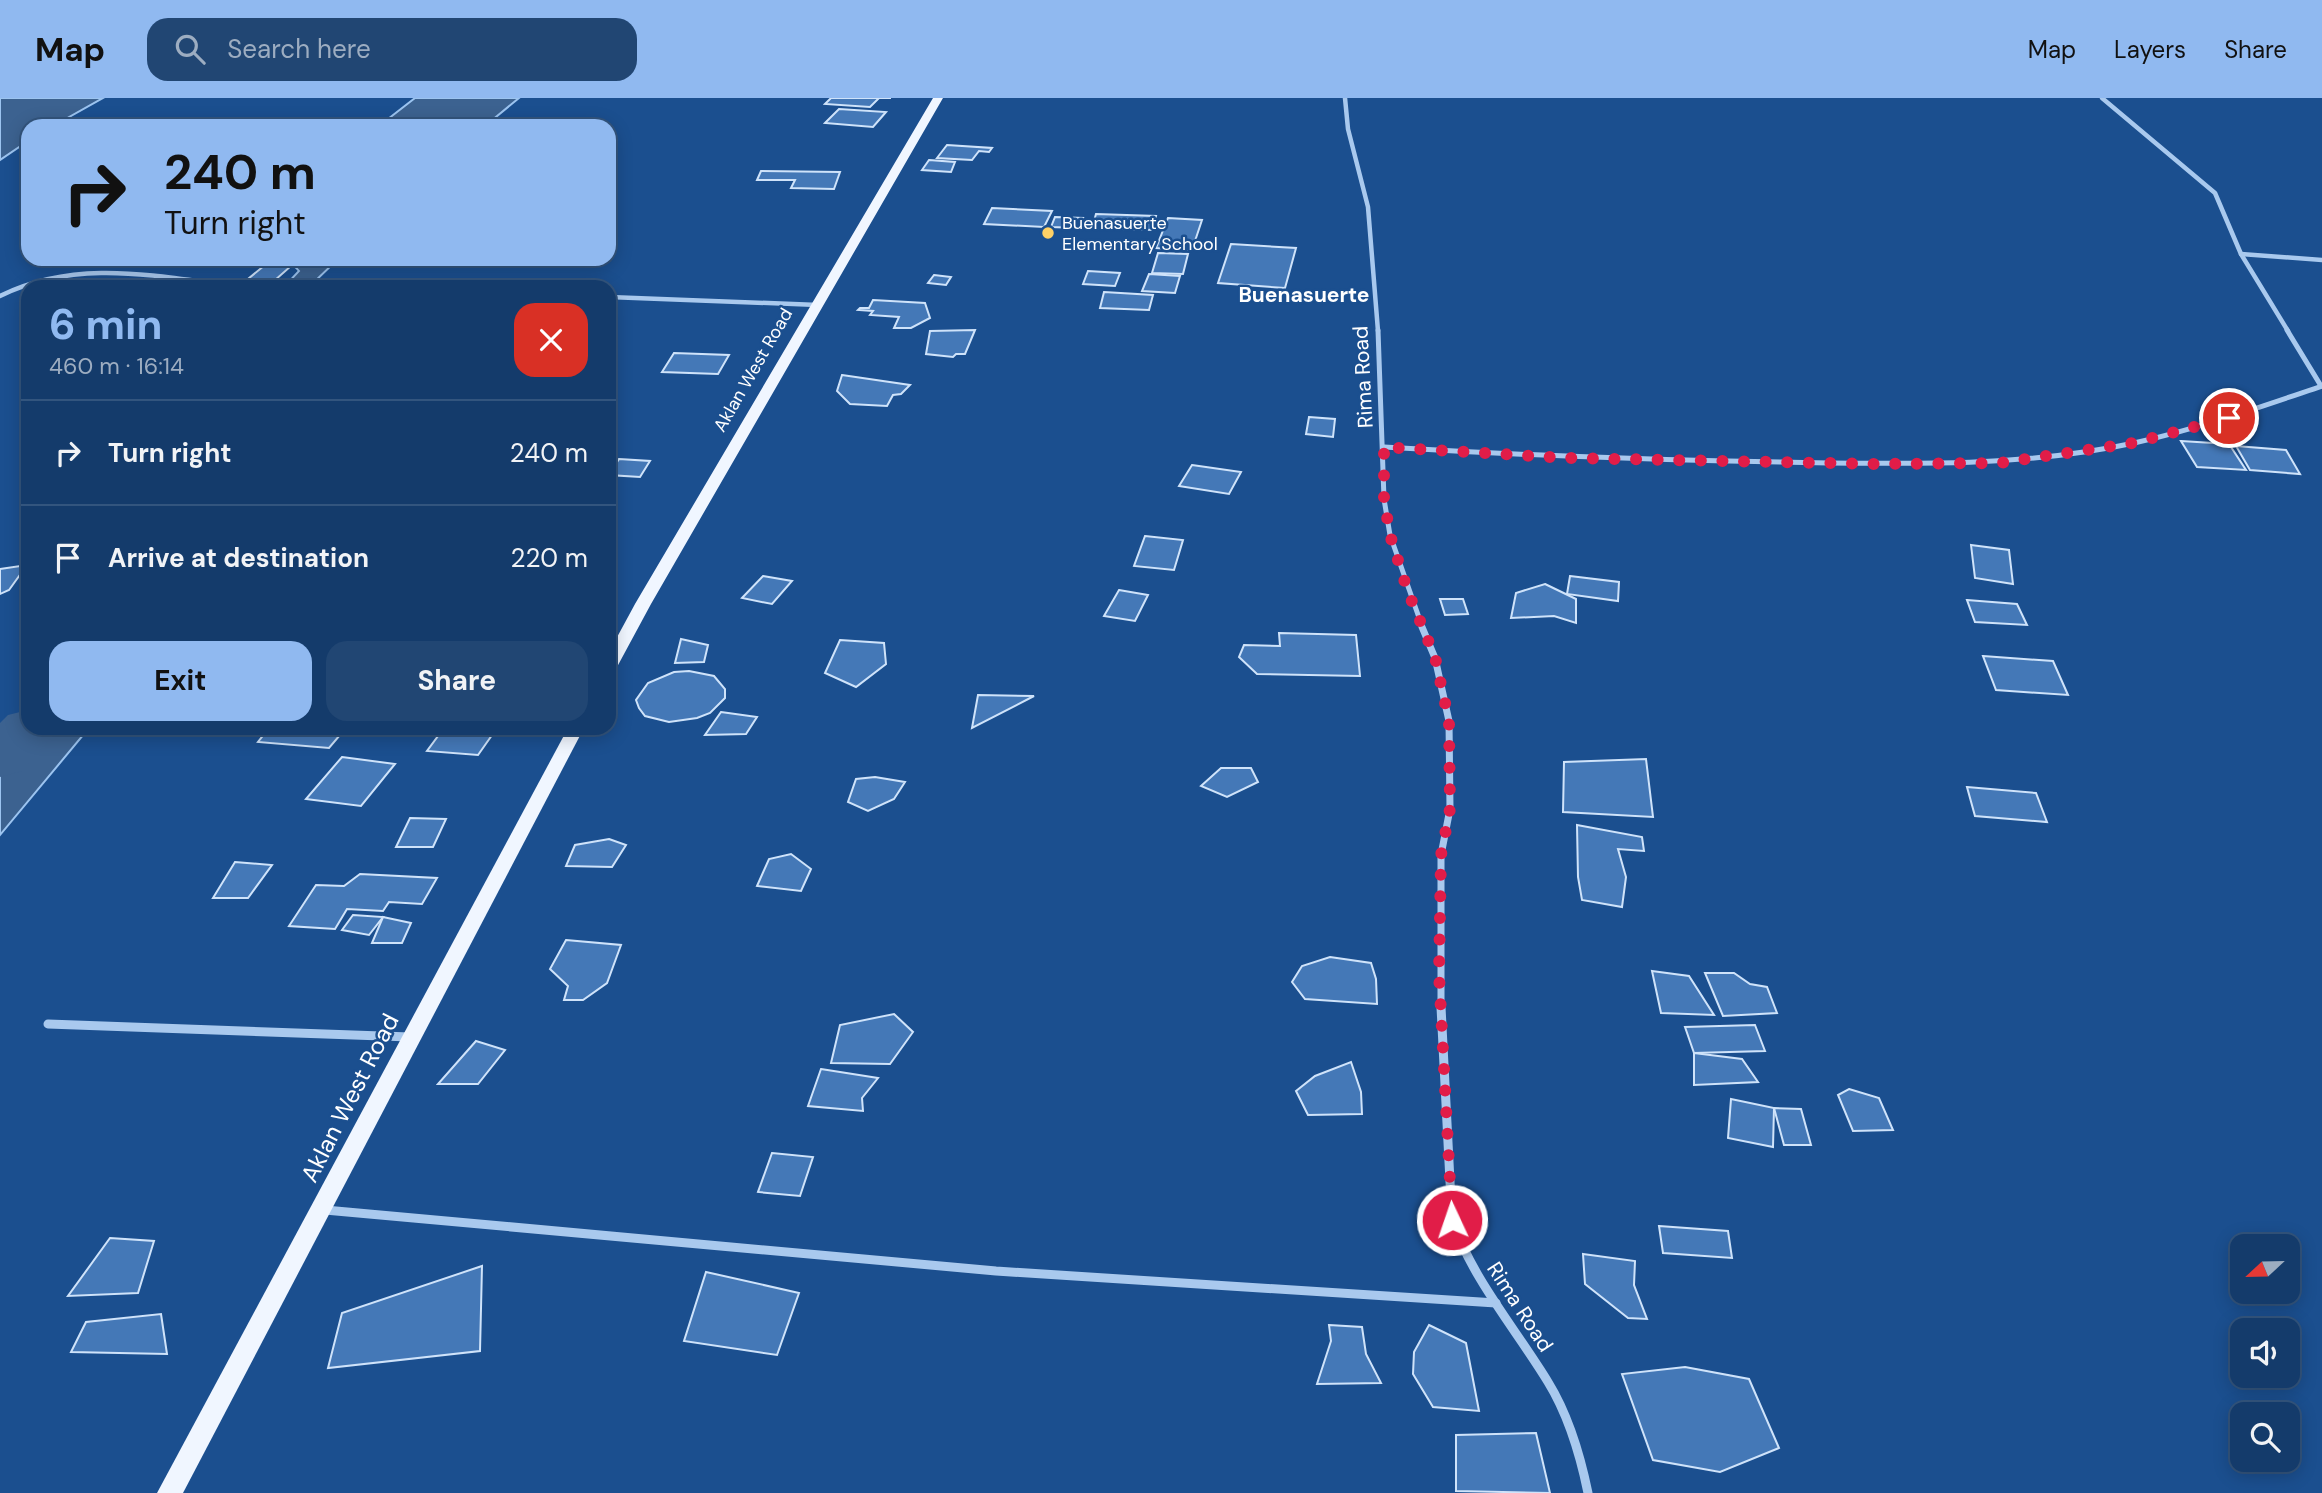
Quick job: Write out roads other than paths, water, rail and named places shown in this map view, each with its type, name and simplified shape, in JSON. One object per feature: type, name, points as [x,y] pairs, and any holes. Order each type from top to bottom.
[{"type":"main road","name":"Aklan West Road","points":[[616,654],[938,98]]},
{"type":"main road","name":"Aklan West Road","points":[[170,1493],[572,735]]},
{"type":"street","name":"Rima Road","points":[[1345,98],[1348,129],[1368,207],[1376,288],[1384,499],[1390,535],[1408,592],[1435,657],[1449,721],[1450,809],[1441,855],[1439,974],[1452,1220],[1462,1249],[1515,1336],[1549,1383],[1579,1447],[1588,1493]]},
{"type":"street","points":[[1384,447],[1567,458],[1876,464],[2000,463],[2133,443],[2229,418],[2322,386],[2241,254],[2216,193],[2102,98]]},
{"type":"street","points":[[2241,254],[2322,260]]},
{"type":"street","points":[[34,280],[48,275],[84,271],[173,280]]},
{"type":"street","points":[[0,296],[21,285]]},
{"type":"street","points":[[616,297],[818,305]]},
{"type":"street","points":[[48,1024],[411,1037]]},
{"type":"street","points":[[322,1210],[996,1271],[1496,1303]]},
{"type":"water","points":[[0,98],[103,98],[66,119],[21,119],[21,146],[0,160]]},
{"type":"water","points":[[415,98],[519,98],[494,119],[388,119]]},
{"type":"water","points":[[294,266],[331,266],[316,280],[291,280],[299,271]]},
{"type":"water","points":[[21,730],[21,735],[83,735],[0,835],[0,732]]},
{"type":"waterway","points":[[0,758],[22,735]]},
{"type":"place","name":"Buenasuerte Elementary School","points":[[1048,233]]},
{"type":"district","name":"Buenasuerte","points":[[1304,295]]}]
